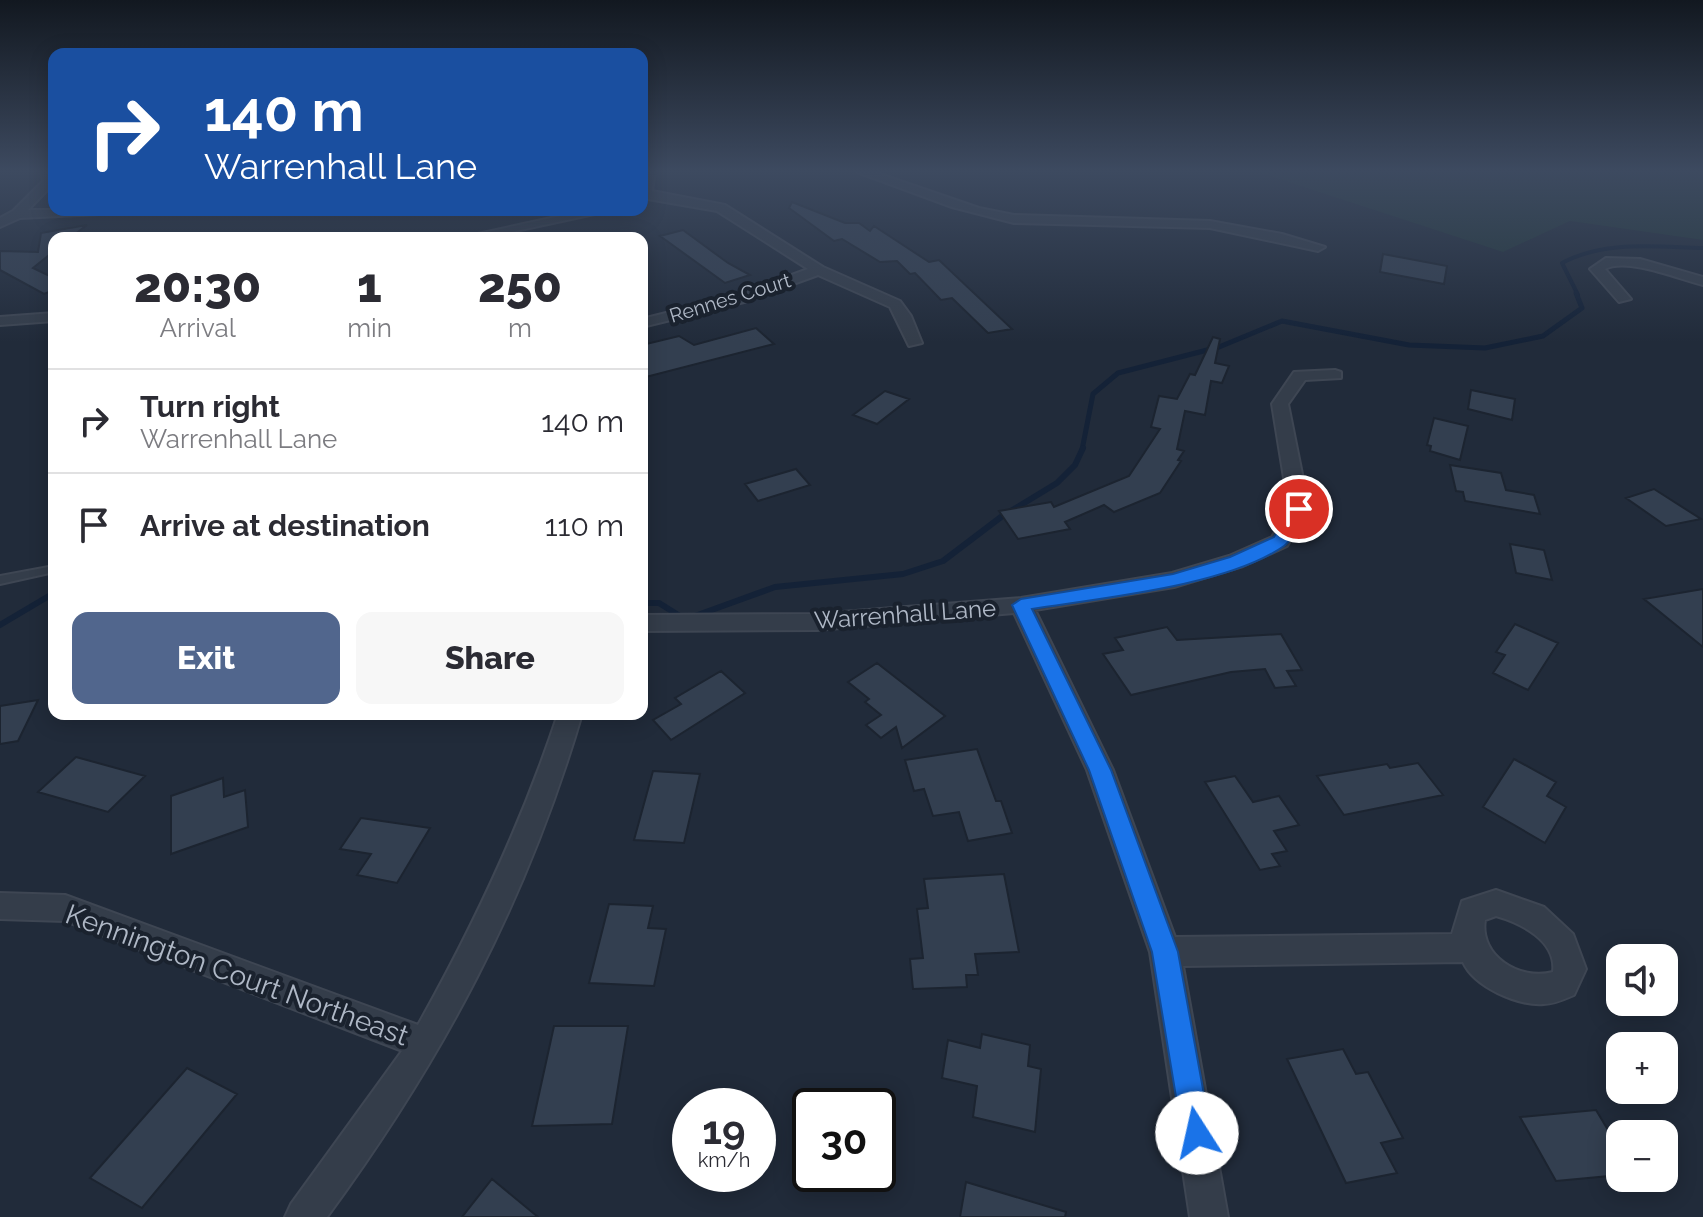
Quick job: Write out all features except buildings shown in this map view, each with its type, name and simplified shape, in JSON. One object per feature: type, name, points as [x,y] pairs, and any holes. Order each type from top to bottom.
[{"type":"street","points":[[754,229],[818,270],[895,304],[904,316],[914,343]]},
{"type":"street","points":[[1239,229],[1318,247]]},
{"type":"street","points":[[1624,299],[1597,269],[1606,262],[1640,263],[1703,281]]},
{"type":"street","name":"Rennes Court","points":[[648,322],[739,299],[818,270]]},
{"type":"street","points":[[0,321],[48,317]]},
{"type":"street","name":"Warrenhall Lane","points":[[648,623],[817,622],[1021,605],[1174,580],[1236,561],[1280,541],[1299,509],[1280,404],[1300,375],[1335,375]]},
{"type":"street","points":[[1021,605],[1100,770],[1165,952],[1209,1217]]},
{"type":"street","points":[[304,1217],[425,1044],[496,903],[556,760],[568,720]]},
{"type":"street","name":"Kennington Court Northeast","points":[[0,906],[65,908],[425,1044]]},
{"type":"street","points":[[1165,952],[1471,948]]},
{"type":"lane","points":[[0,580],[48,570]]},
{"type":"green space","points":[[1432,229],[1553,229],[1503,252]]},
{"type":"green space","points":[[1625,229],[1703,229],[1703,240]]},
{"type":"waterway","points":[[1578,295],[1562,263],[1578,256],[1631,246],[1703,248]]},
{"type":"waterway","points":[[1082,450],[1093,394],[1118,373],[1219,347],[1282,321],[1409,345],[1485,348],[1543,336],[1582,308],[1576,293]]},
{"type":"waterway","points":[[695,616],[775,587],[903,574],[943,561],[1001,517],[1057,483],[1075,465],[1083,448]]},
{"type":"waterway","points":[[0,625],[48,597]]},
{"type":"waterway","points":[[648,603],[659,603],[683,618]]},
{"type":"route","points":[[1197,1133],[1165,952],[1100,770],[1021,605],[1174,580],[1236,561],[1280,541],[1299,509]]}]
